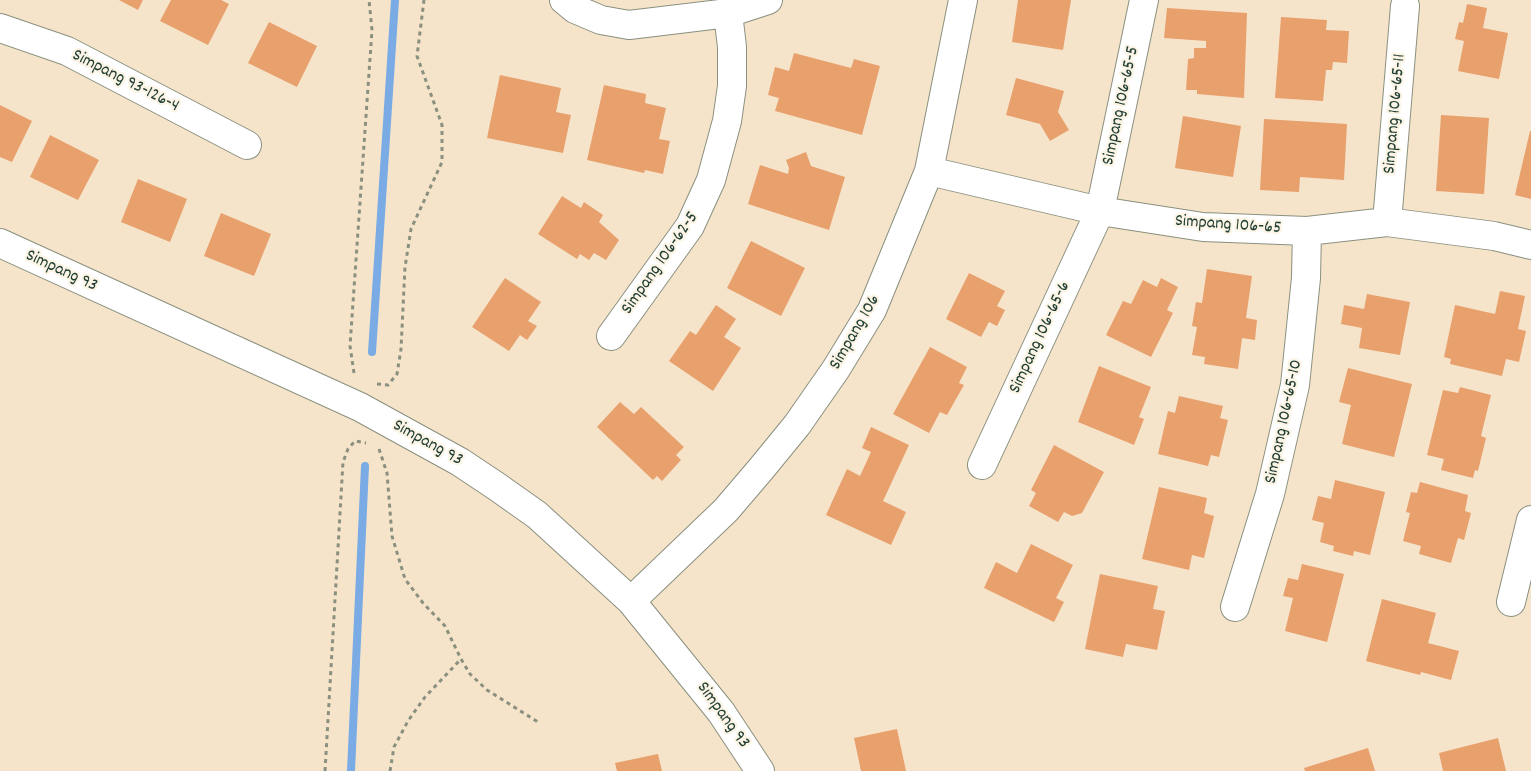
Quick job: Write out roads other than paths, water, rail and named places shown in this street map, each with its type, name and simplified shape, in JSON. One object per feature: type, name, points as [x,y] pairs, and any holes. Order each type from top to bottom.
[{"type":"street","points":[[564,0],[575,9],[601,20],[629,25],[728,14],[768,0]]},
{"type":"street","name":"Simpang 106","points":[[631,601],[726,510],[797,425],[836,369],[872,310],[928,171],[963,0]]},
{"type":"street","name":"Simpang 106-65-5","points":[[1100,211],[1144,0]]},
{"type":"street","name":"Simpang 106-65-11","points":[[1387,222],[1405,6]]},
{"type":"street","name":"Simpang 106-62-5","points":[[611,336],[690,226],[711,180],[727,121],[732,86],[732,47],[728,14]]},
{"type":"street","name":"Simpang 93-126-4","points":[[0,28],[67,51],[247,144]]},
{"type":"street","name":"Simpang 106-65","points":[[928,171],[1100,211],[1203,227],[1307,231],[1387,222],[1494,236],[1531,245]]},
{"type":"street","name":"Simpang 106-65-6","points":[[982,465],[1100,211]]},
{"type":"street","name":"Simpang 106-65-10","points":[[1235,607],[1270,494],[1295,385],[1306,278],[1307,231]]},
{"type":"street","name":"Simpang 93","points":[[0,243],[360,407],[460,462],[537,515],[631,601],[721,712],[760,771]]},
{"type":"street","points":[[1510,602],[1531,520]]},
{"type":"waterway","points":[[372,352],[395,0]]},
{"type":"waterway","points":[[351,771],[365,466]]}]
